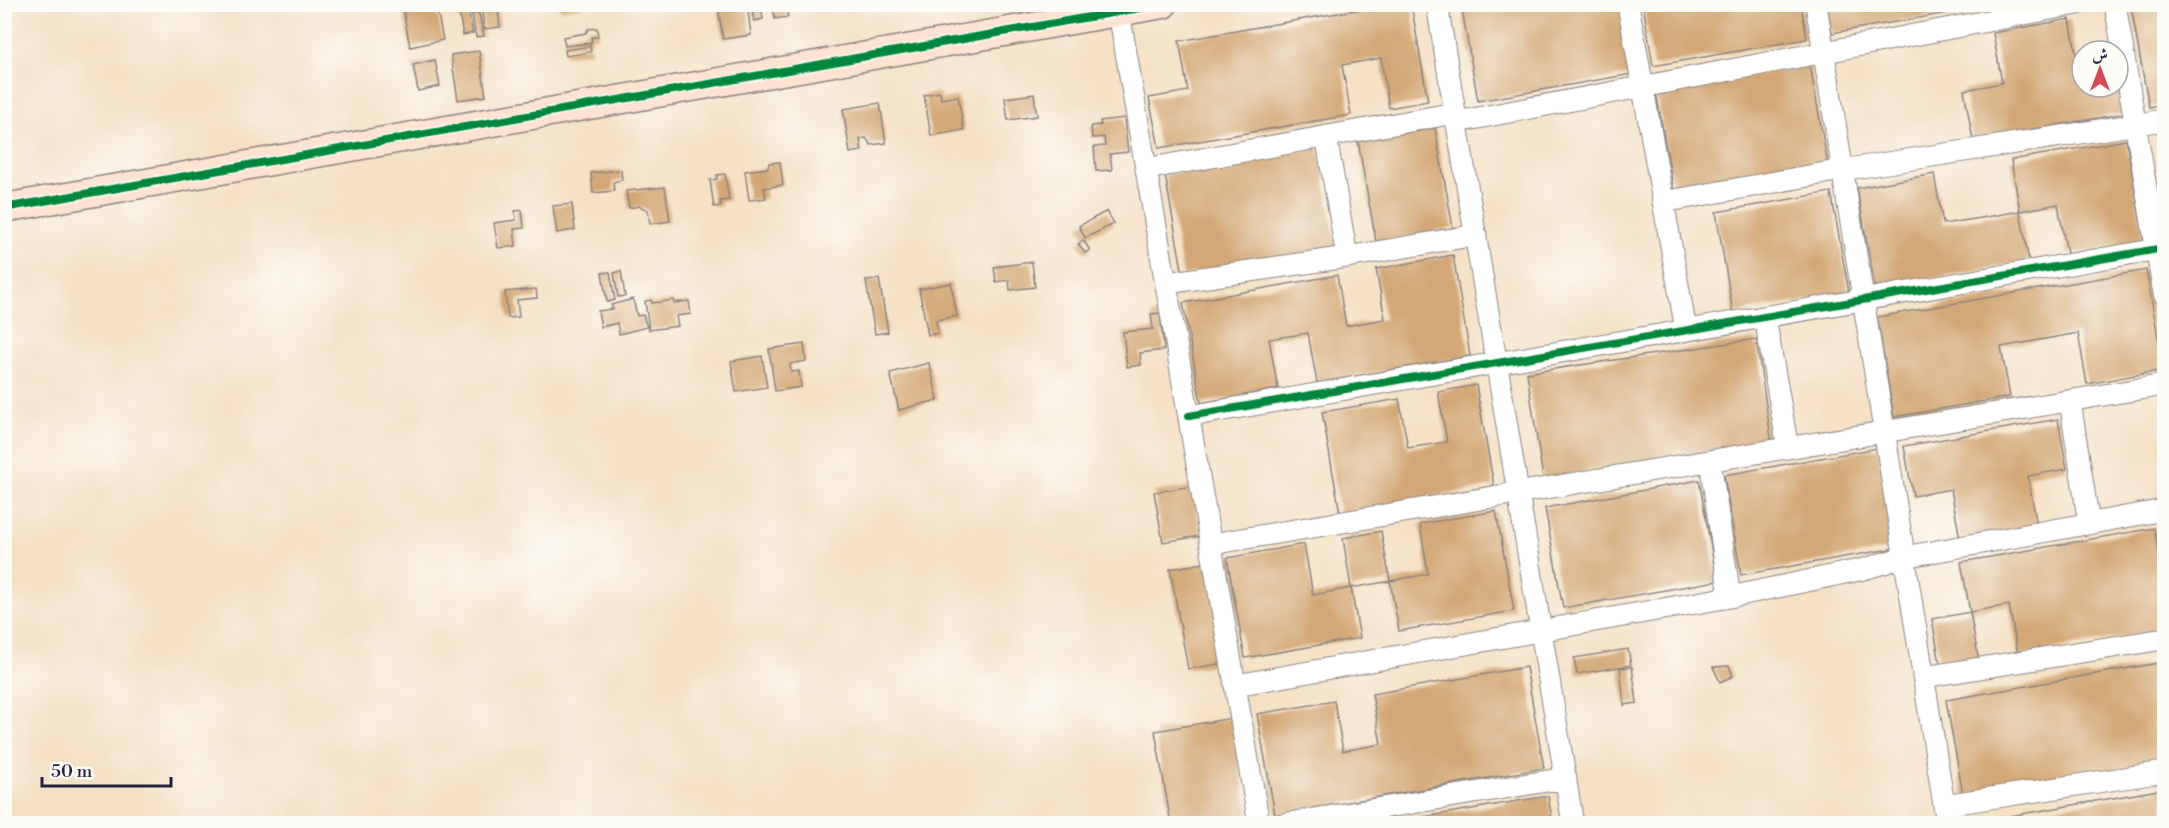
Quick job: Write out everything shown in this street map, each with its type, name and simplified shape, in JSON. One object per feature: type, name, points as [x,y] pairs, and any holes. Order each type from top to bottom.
[{"type":"street","points":[[4,208],[1163,4]]},
{"type":"street","points":[[1437,4],[1573,824]]},
{"type":"street","points":[[1628,4],[1686,330]]},
{"type":"street","points":[[1816,4],[1945,814],[2164,772]]},
{"type":"street","points":[[1146,169],[1326,136],[1456,118],[1643,87],[2077,4]]},
{"type":"street","points":[[2115,4],[2161,249],[2164,294]]},
{"type":"street","points":[[1119,12],[1259,824]]},
{"type":"street","points":[[1663,202],[1842,170],[2164,120]]},
{"type":"street","points":[[1326,136],[1347,257]]},
{"type":"street","points":[[1166,284],[1476,235]]},
{"type":"street","points":[[1189,416],[2161,249]]},
{"type":"street","points":[[1765,318],[1788,448]]},
{"type":"street","points":[[1211,543],[2164,385]]},
{"type":"street","points":[[2070,401],[2089,524]]},
{"type":"street","points":[[1710,461],[1730,597]]},
{"type":"street","points":[[1236,685],[1730,597],[1864,569],[1904,557],[2164,510]]},
{"type":"street","points":[[1923,676],[2164,639]]},
{"type":"street","points":[[1283,824],[1566,778]]},
{"type":"building","points":[[402,4],[436,4],[443,40],[410,47]]},
{"type":"building","points":[[559,4],[586,4],[586,6],[560,10]]},
{"type":"building","points":[[747,4],[751,35],[723,39],[718,7]]},
{"type":"building","points":[[751,4],[761,4],[763,19],[754,21]]},
{"type":"building","points":[[772,4],[785,4],[788,17],[775,19]]},
{"type":"building","points":[[1389,4],[1411,4],[1428,101],[1389,108],[1381,58],[1342,65],[1351,115],[1159,148],[1149,98],[1188,91],[1179,41]]},
{"type":"building","points":[[1461,4],[1620,4],[1632,74],[1478,101]]},
{"type":"building","points":[[1643,4],[1801,4],[1807,39],[1653,66]]},
{"type":"building","points":[[1827,4],[1946,4],[1948,13],[1832,33]]},
{"type":"building","points":[[2144,4],[2164,4],[2164,104],[2149,107],[2131,7]]},
{"type":"building","points":[[467,5],[473,33],[463,35],[458,7]]},
{"type":"building","points":[[498,10],[500,27],[484,29],[482,12]]},
{"type":"building","points":[[479,13],[484,36],[476,37],[472,14]]},
{"type":"building","points":[[2070,19],[2074,39],[2070,39],[2070,99],[2123,99],[2126,113],[1973,140],[1964,90],[2002,83],[1993,33]]},
{"type":"building","points":[[597,28],[598,37],[592,37],[591,43],[565,46],[563,37],[586,33],[588,29]]},
{"type":"building","points":[[590,46],[591,52],[566,56],[565,50]]},
{"type":"building","points":[[479,51],[486,96],[458,100],[451,55]]},
{"type":"building","points":[[435,60],[440,86],[418,91],[413,65]]},
{"type":"building","points":[[1810,65],[1828,165],[1674,192],[1656,92]]},
{"type":"building","points":[[940,92],[941,99],[958,96],[964,130],[931,136],[924,95]]},
{"type":"building","points":[[1034,94],[1037,116],[1008,120],[1005,98]]},
{"type":"building","points":[[880,103],[886,143],[871,145],[866,138],[860,139],[862,151],[850,153],[843,109]]},
{"type":"building","points":[[1124,118],[1128,152],[1110,154],[1112,170],[1096,171],[1094,147],[1105,146],[1104,137],[1092,138],[1091,126],[1101,125],[1100,121]]},
{"type":"building","points":[[1435,128],[1453,228],[1376,242],[1358,141]]},
{"type":"building","points":[[2164,137],[2164,154],[2161,155],[2159,138]]},
{"type":"building","points":[[2126,140],[2144,241],[2067,254],[2058,204],[2020,211],[2011,160]]},
{"type":"building","points":[[1319,148],[1337,248],[1183,275],[1165,175]]},
{"type":"building","points":[[780,162],[783,185],[764,188],[766,198],[749,200],[745,171],[768,168],[769,163]]},
{"type":"building","points":[[621,170],[622,180],[613,182],[614,191],[593,193],[591,173]]},
{"type":"building","points":[[725,174],[729,200],[720,201],[721,206],[714,207],[710,180],[717,179],[717,175]]},
{"type":"building","points":[[1934,174],[1943,224],[2020,211],[2029,261],[1875,288],[1857,188]]},
{"type":"building","points":[[665,187],[670,221],[650,224],[648,210],[639,206],[629,208],[626,191]]},
{"type":"building","points":[[1831,192],[1849,293],[1733,313],[1716,212]]},
{"type":"building","points":[[572,204],[575,230],[557,233],[553,206]]},
{"type":"building","points":[[522,210],[524,228],[514,229],[516,246],[498,248],[494,223],[516,220],[515,211]]},
{"type":"building","points":[[1107,211],[1114,224],[1085,238],[1079,226]]},
{"type":"building","points":[[1083,240],[1090,250],[1085,253],[1078,244]]},
{"type":"building","points":[[1453,255],[1470,356],[1317,383],[1308,333],[1269,339],[1278,389],[1201,403],[1183,303],[1337,275],[1346,326],[1385,319],[1376,269]]},
{"type":"building","points":[[1032,262],[1035,287],[1010,290],[1009,280],[996,282],[994,267]]},
{"type":"building","points":[[2146,270],[2164,370],[2087,384],[2078,333],[2001,347],[2010,397],[1894,417],[1877,317]]},
{"type":"building","points":[[621,271],[625,296],[618,297],[614,273]]},
{"type":"building","points":[[610,272],[615,300],[607,302],[602,273]]},
{"type":"building","points":[[879,279],[888,332],[875,334],[866,281]]},
{"type":"building","points":[[951,283],[957,316],[936,320],[938,333],[928,335],[919,289]]},
{"type":"building","points":[[536,289],[537,298],[517,300],[519,317],[508,318],[505,292]]},
{"type":"building","points":[[633,299],[637,316],[643,315],[647,327],[619,334],[617,323],[601,327],[598,311],[613,309],[611,305]]},
{"type":"building","points":[[651,300],[652,303],[673,300],[674,303],[689,301],[691,314],[676,316],[678,326],[649,330],[645,301]]},
{"type":"building","points":[[1160,313],[1164,350],[1140,353],[1141,365],[1127,367],[1123,332],[1153,329],[1151,314]]},
{"type":"building","points":[[1756,339],[1772,444],[1543,478],[1527,373]]},
{"type":"building","points":[[804,344],[806,361],[790,364],[791,372],[799,371],[801,387],[775,391],[769,349]]},
{"type":"building","points":[[762,356],[767,387],[736,392],[731,361]]},
{"type":"building","points":[[929,363],[938,400],[899,410],[890,373]]},
{"type":"building","points":[[1476,385],[1494,486],[1340,513],[1322,412],[1399,399],[1408,448],[1447,442],[1438,392]]},
{"type":"building","points":[[2058,419],[2067,469],[2028,476],[2037,526],[1960,539],[1951,489],[1913,496],[1904,446]]},
{"type":"building","points":[[1878,448],[1896,548],[1741,575],[1724,475]]},
{"type":"building","points":[[1699,480],[1717,581],[1563,608],[1545,508]]},
{"type":"building","points":[[1193,486],[1201,536],[1163,542],[1154,492]]},
{"type":"building","points":[[1496,511],[1514,611],[1399,631],[1390,581],[1428,574],[1420,524]]},
{"type":"building","points":[[2154,528],[2164,578],[2164,630],[2018,655],[2009,605],[1970,612],[1961,562]]},
{"type":"building","points":[[1381,531],[1390,581],[1351,588],[1343,538]]},
{"type":"building","points":[[1304,544],[1313,595],[1351,588],[1360,638],[1245,658],[1227,558]]},
{"type":"building","points":[[1209,562],[1226,663],[1188,669],[1170,569]]},
{"type":"building","points":[[1970,612],[1979,662],[1941,669],[1932,619]]},
{"type":"building","points":[[1628,649],[1631,665],[1577,674],[1574,658]]},
{"type":"building","points":[[2164,662],[2164,765],[1964,800],[1946,700]]},
{"type":"building","points":[[1729,666],[1733,676],[1720,682],[1713,667]]},
{"type":"building","points":[[1526,667],[1544,768],[1275,815],[1257,714],[1334,701],[1343,751],[1381,744],[1372,694]]},
{"type":"building","points":[[1632,667],[1637,703],[1624,705],[1620,668]]},
{"type":"building","points":[[1232,718],[1249,818],[1219,824],[1171,824],[1155,731]]},
{"type":"building","points":[[2164,789],[2164,824],[1976,824],[1976,822]]},
{"type":"building","points":[[1548,796],[1553,824],[1396,824],[1396,822]]},
{"type":"cycle path","points":[[4,208],[1163,4]]},
{"type":"cycle path","points":[[1189,416],[2164,248]]}]
